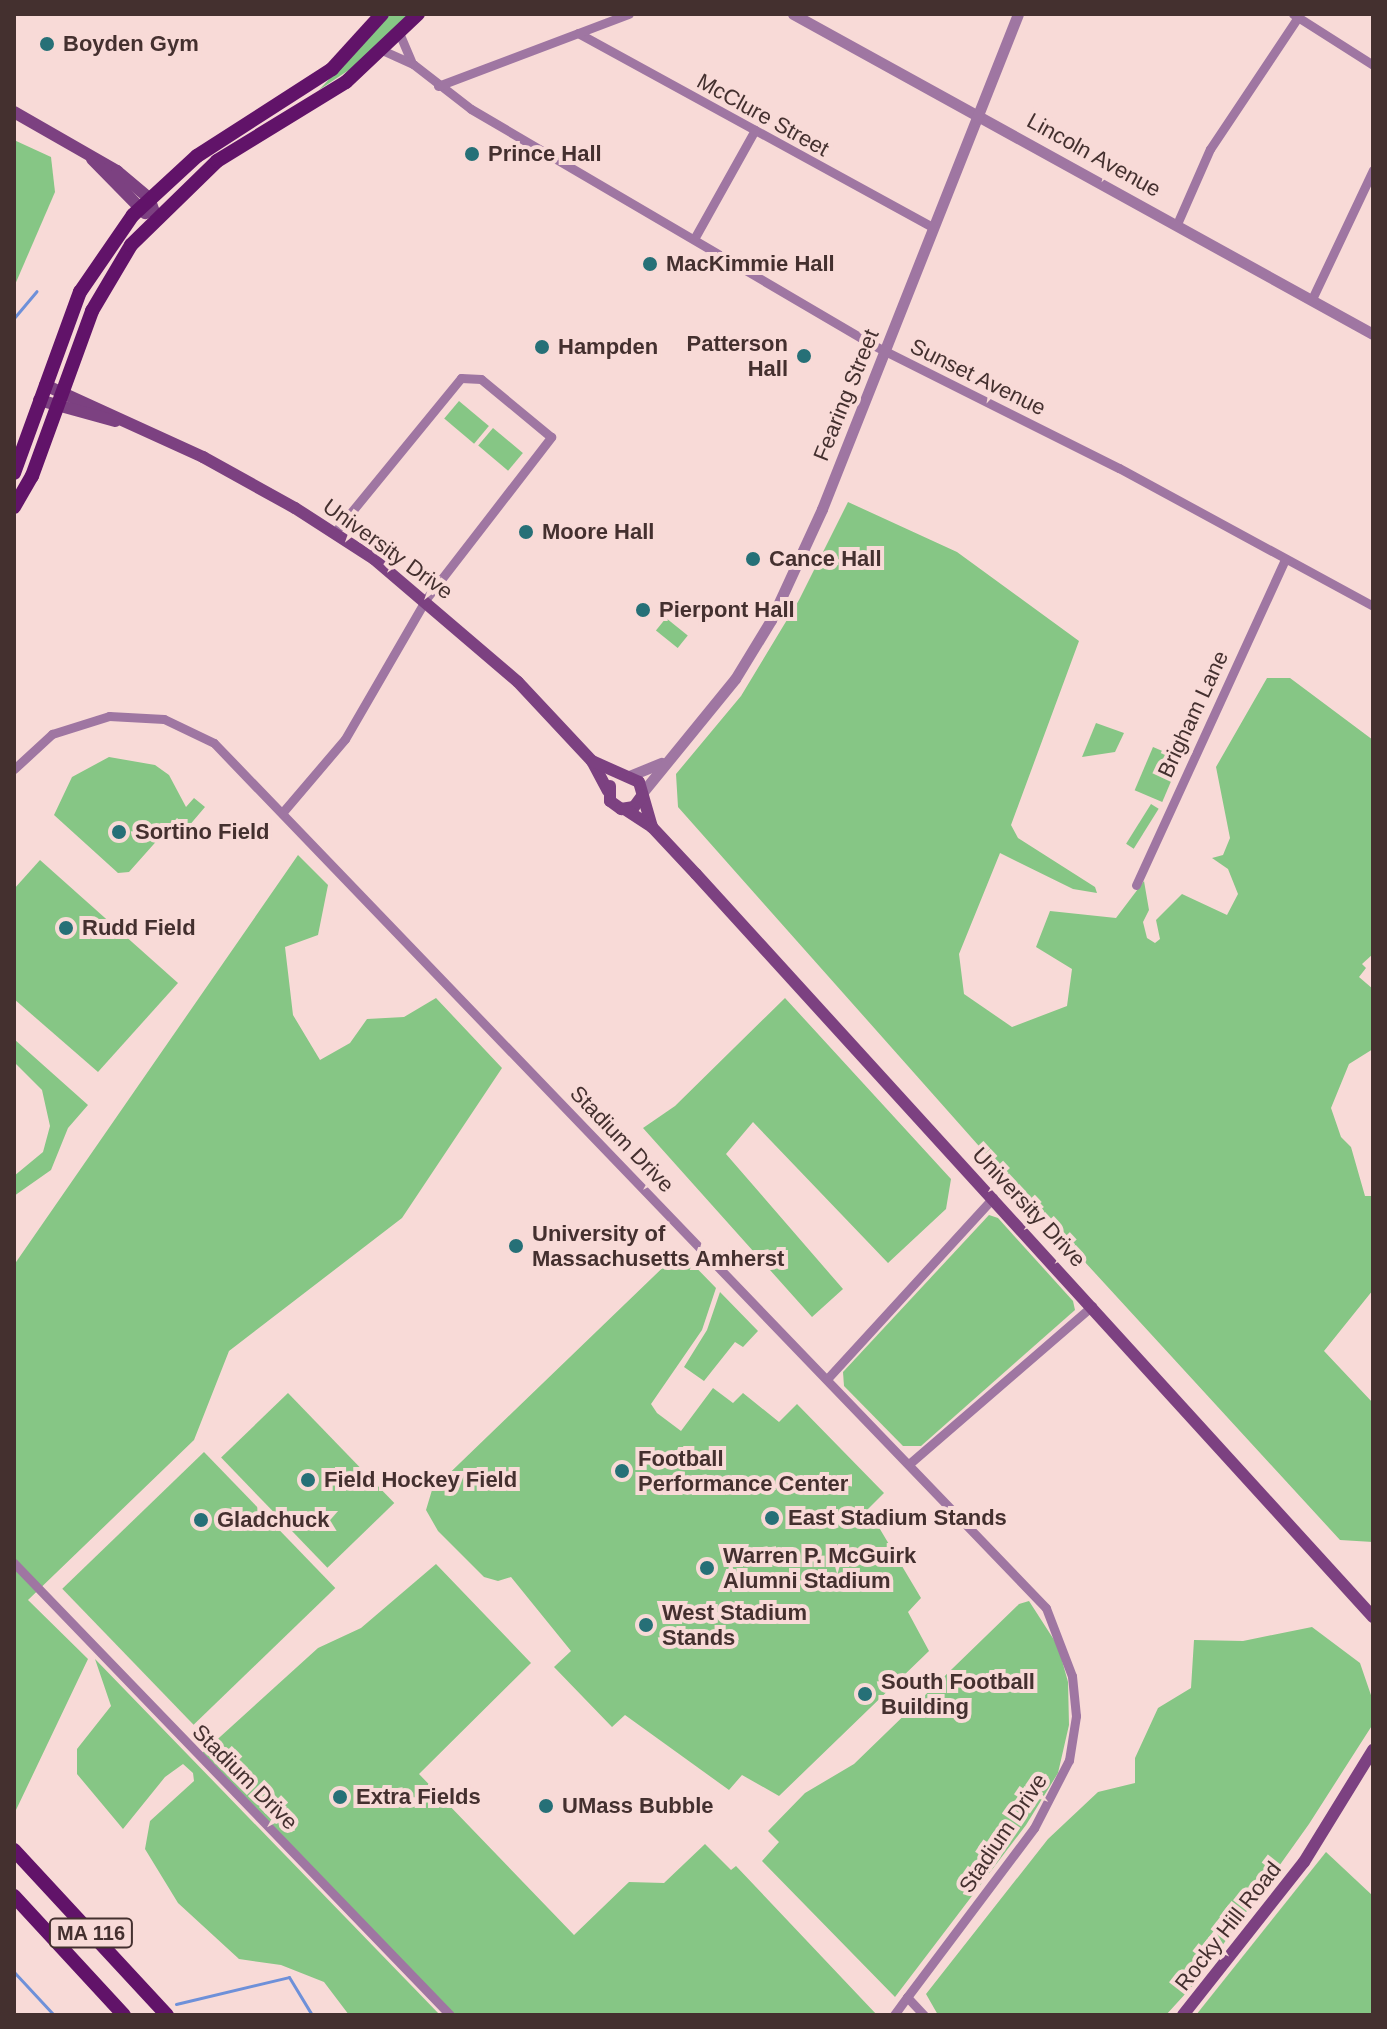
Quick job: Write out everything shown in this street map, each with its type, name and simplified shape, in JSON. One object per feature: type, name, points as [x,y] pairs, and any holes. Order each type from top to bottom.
[{"type":"main road","points":[[14,473],[80,292],[137,211],[197,156],[332,69],[382,14]]},
{"type":"main road","points":[[14,507],[32,476],[62,391],[109,278],[156,217],[217,161],[332,91],[384,51],[418,14]]},
{"type":"main road","points":[[14,112],[90,156],[149,198],[156,217]]},
{"type":"main road","points":[[90,156],[137,211],[156,217]]},
{"type":"main road","name":"University Drive","points":[[45,385],[200,456],[335,532],[426,599],[518,682],[592,761],[613,805],[652,827],[1373,1617]]},
{"type":"main road","name":"University Drive","points":[[39,400],[56,407],[122,422]]},
{"type":"main road","name":"University Drive","points":[[592,761],[627,776],[642,794],[652,827]]},
{"type":"main road","points":[[608,791],[627,776]]},
{"type":"main road","points":[[626,810],[642,794]]},
{"type":"main road","name":"Rocky Hill Road","points":[[1183,2015],[1304,1862],[1373,1750]]},
{"type":"main road","name":"MA 116","points":[[14,1850],[167,2015]]},
{"type":"main road","name":"MA 116","points":[[14,1896],[124,2015]]},
{"type":"street","points":[[438,86],[629,14]]},
{"type":"street","name":"Lincoln Avenue","points":[[793,14],[1373,334]]},
{"type":"street","name":"Fearing Street","points":[[642,794],[662,763],[735,679],[765,631],[822,509],[1018,14]]},
{"type":"street","points":[[1177,224],[1210,149],[1295,16],[1373,65]]},
{"type":"street","name":"McClure Street","points":[[578,33],[932,227]]},
{"type":"street","name":"Sunset Avenue","points":[[400,35],[413,64]]},
{"type":"street","name":"Sunset Avenue","points":[[384,51],[413,64],[438,86],[884,351],[1015,414],[1373,606]]},
{"type":"street","points":[[694,239],[755,130]]},
{"type":"street","points":[[1312,299],[1373,170]]},
{"type":"street","points":[[282,813],[345,739],[426,599],[551,441],[481,379],[467,377],[449,389],[335,532]]},
{"type":"street","name":"Brigham Lane","points":[[1136,885],[1285,559]]},
{"type":"street","name":"Stadium Drive","points":[[14,769],[34,746],[62,729],[109,716],[148,717],[214,743],[1046,1608],[1069,1663],[1076,1716],[1069,1760],[1053,1798],[894,2015]]},
{"type":"street","name":"Fearing Street","points":[[627,776],[662,763]]},
{"type":"street","points":[[827,1379],[993,1198]]},
{"type":"street","points":[[909,1464],[1092,1306]]},
{"type":"street","name":"Stadium Drive","points":[[14,1563],[450,2015]]},
{"type":"street","points":[[907,1997],[924,2015]]},
{"type":"green space","points":[[390,14],[409,14],[361,62],[319,90]]},
{"type":"green space","points":[[14,140],[51,157],[55,192],[14,287]]},
{"type":"green space","points":[[459,401],[489,426],[474,444],[444,419]]},
{"type":"green space","points":[[493,428],[523,453],[508,471],[478,446]]},
{"type":"green space","points":[[848,502],[957,552],[1079,641],[1011,825],[1018,838],[1095,887],[1097,893],[1073,889],[1000,853],[959,954],[964,994],[1012,1027],[1067,1006],[1072,969],[1036,947],[1050,911],[1116,918],[1144,881],[1149,910],[1143,922],[1147,938],[1155,943],[1160,939],[1156,920],[1182,894],[1227,915],[1238,894],[1228,869],[1212,858],[1223,855],[1230,838],[1216,767],[1267,678],[1290,678],[1373,740],[1373,954],[1362,964],[1366,968],[1359,977],[1373,989],[1373,1049],[1349,1064],[1331,1108],[1341,1137],[1351,1147],[1365,1196],[1373,1196],[1373,1290],[1324,1351],[1373,1403],[1373,1542],[1340,1540],[994,1163],[678,807],[676,774],[741,696],[799,600]]},
{"type":"green space","points":[[666,618],[688,636],[678,648],[656,630]]},
{"type":"green space","points":[[1096,723],[1124,733],[1115,752],[1082,757]]},
{"type":"green space","points":[[1153,747],[1181,759],[1162,802],[1135,790]]},
{"type":"green space","name":"Sortino Field","points":[[109,757],[155,765],[169,775],[186,807],[194,798],[205,807],[188,827],[177,818],[129,872],[118,873],[54,815],[72,777]]},
{"type":"green space","points":[[1151,804],[1159,809],[1134,849],[1126,844]]},
{"type":"green space","points":[[298,855],[328,885],[318,935],[285,947],[293,1015],[320,1060],[350,1043],[367,1019],[404,1017],[436,998],[502,1068],[402,1218],[229,1351],[194,1440],[28,1600],[88,1659],[16,1810],[14,1265]]},
{"type":"green space","name":"Rudd Field","points":[[40,860],[178,983],[98,1072],[14,999],[14,889]]},
{"type":"green space","points":[[785,998],[951,1179],[946,1209],[888,1263],[753,1122],[726,1154],[843,1289],[812,1317],[643,1128],[675,1106]]},
{"type":"green space","points":[[14,1039],[88,1105],[68,1128],[51,1170],[14,1196],[14,1176],[43,1152],[50,1126],[42,1090],[14,1062]]},
{"type":"green space","points":[[989,1215],[998,1218],[1073,1301],[1075,1310],[921,1446],[903,1446],[844,1386],[843,1372]]},
{"type":"green space","points":[[680,1251],[716,1288],[702,1330],[651,1404],[657,1413],[681,1431],[713,1388],[733,1403],[743,1393],[779,1422],[797,1404],[884,1493],[868,1509],[921,1598],[908,1612],[929,1651],[779,1796],[742,1775],[729,1790],[625,1715],[612,1727],[554,1667],[571,1651],[511,1577],[498,1581],[484,1577],[438,1531],[426,1510],[432,1490]]},
{"type":"green space","points":[[720,1292],[758,1331],[743,1347],[735,1342],[704,1381],[684,1367],[707,1330]]},
{"type":"green space","name":"Field Hockey Field","points":[[288,1393],[394,1503],[327,1568],[221,1458]]},
{"type":"green space","name":"Gladchuck","points":[[204,1452],[335,1588],[194,1725],[62,1589]]},
{"type":"green space","name":"Extra Fields","points":[[436,1564],[531,1663],[419,1774],[574,1935],[629,1882],[664,1883],[705,1844],[731,1870],[736,1866],[877,2015],[452,2015],[199,1756],[318,1648],[361,1628]]},
{"type":"green space","points":[[1029,1601],[1058,1646],[1068,1682],[1069,1725],[1058,1773],[1026,1825],[895,1997],[762,1861],[779,1842],[768,1831],[805,1793],[854,1764],[1019,1604]]},
{"type":"green space","points":[[1312,1627],[1360,1663],[1373,1701],[1373,1724],[1309,1824],[1197,1981],[1166,2015],[938,2015],[926,1994],[1048,1839],[1098,1792],[1135,1783],[1135,1758],[1158,1708],[1191,1688],[1194,1640],[1243,1641]]},
{"type":"green space","points":[[95,1659],[440,2015],[349,2015],[324,1982],[281,1965],[239,1959],[178,1903],[145,1849],[150,1821],[194,1781],[193,1773],[183,1764],[165,1777],[123,1829],[77,1774],[77,1749],[111,1706]]},
{"type":"green space","points":[[1326,1852],[1373,1896],[1373,2015],[1196,2015]]},
{"type":"waterway","points":[[14,318],[37,291]]},
{"type":"waterway","points":[[14,1972],[54,2015]]},
{"type":"waterway","points":[[176,2004],[289,1977],[312,2015]]},
{"type":"place","name":"Boyden Gym","points":[[47,44]]},
{"type":"place","name":"Prince Hall","points":[[472,154]]},
{"type":"place","name":"MacKimmie Hall","points":[[650,264]]},
{"type":"place","name":"Hampden","points":[[542,347]]},
{"type":"place","name":"Patterson Hall","points":[[804,356]]},
{"type":"place","name":"Moore Hall","points":[[526,532]]},
{"type":"place","name":"Cance Hall","points":[[753,559]]},
{"type":"place","name":"Pierpont Hall","points":[[643,610]]},
{"type":"place","name":"Sortino Field","points":[[119,832]]},
{"type":"place","name":"Rudd Field","points":[[66,928]]},
{"type":"place","name":"University of Massachusetts Amherst","points":[[516,1246]]},
{"type":"place","name":"Football Performance Center","points":[[622,1471]]},
{"type":"place","name":"Field Hockey Field","points":[[308,1480]]},
{"type":"place","name":"East Stadium Stands","points":[[772,1518]]},
{"type":"place","name":"Gladchuck","points":[[201,1520]]},
{"type":"place","name":"Warren P. McGuirk Alumni Stadium","points":[[707,1568]]},
{"type":"place","name":"West Stadium Stands","points":[[646,1625]]},
{"type":"place","name":"South Football Building","points":[[865,1694]]},
{"type":"place","name":"Extra Fields","points":[[340,1797]]},
{"type":"place","name":"UMass Bubble","points":[[546,1806]]}]
